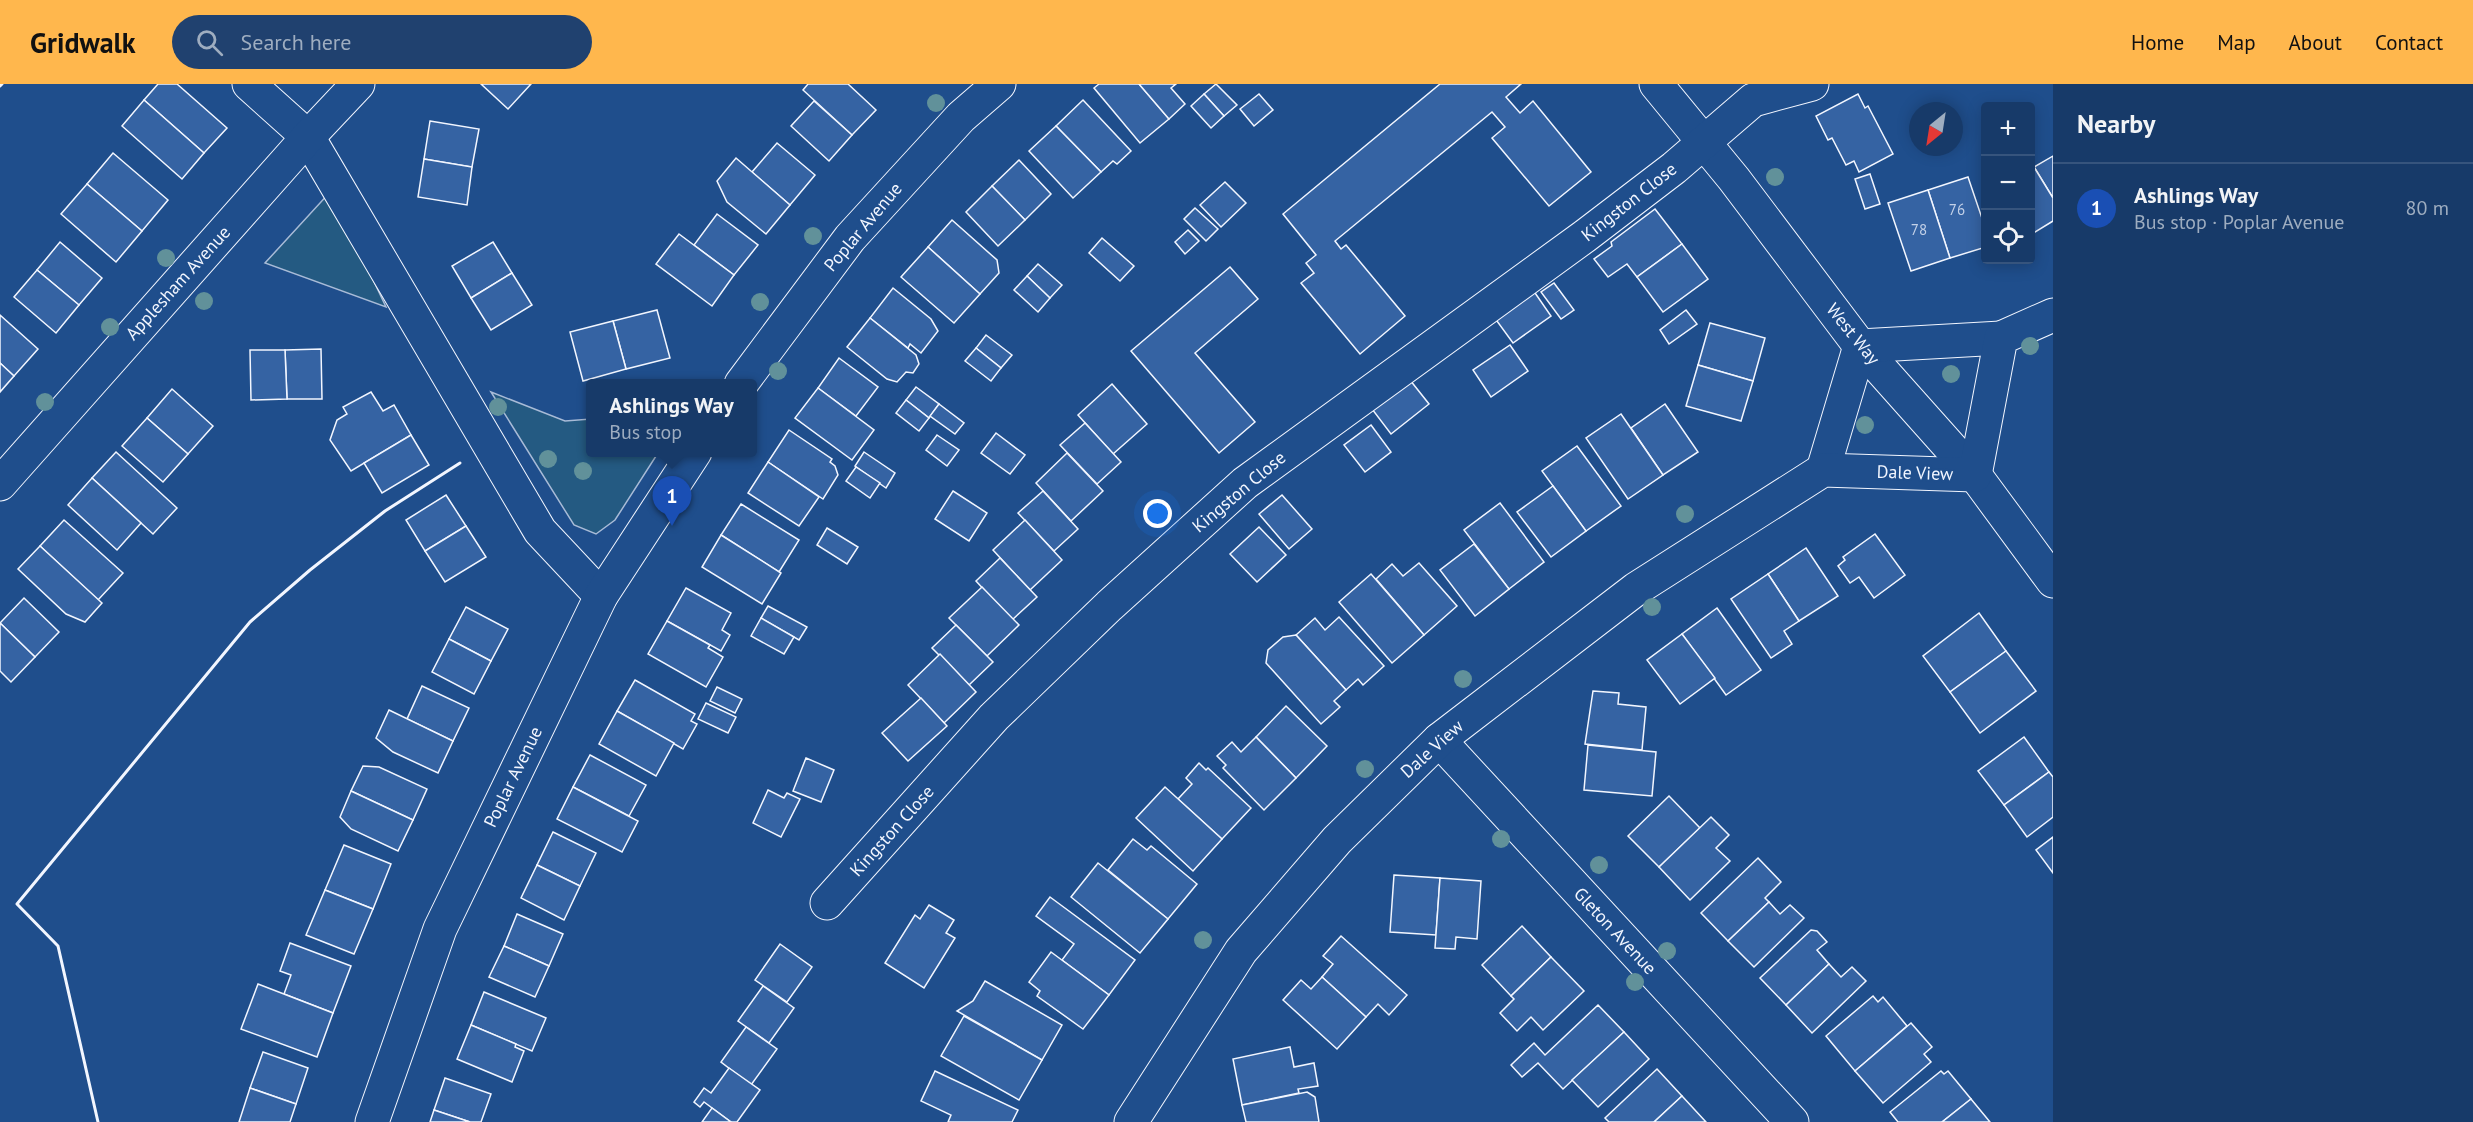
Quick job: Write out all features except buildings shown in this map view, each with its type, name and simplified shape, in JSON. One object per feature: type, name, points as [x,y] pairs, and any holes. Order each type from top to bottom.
[{"type":"street","points":[[249,84],[308,137],[540,531],[601,596]]},
{"type":"street","name":"Applesham Avenue","points":[[0,484],[308,137],[358,84]]},
{"type":"street","name":"Poplar Avenue","points":[[745,379],[850,238],[961,117],[999,84]]},
{"type":"street","name":"West Way","points":[[1656,84],[1703,141],[1860,346],[1975,475],[2053,581]]},
{"type":"street","name":"Kingston Close","points":[[827,903],[994,717],[1109,606],[1245,483],[1586,236],[1674,168],[1753,100],[1760,91],[1812,84]]},
{"type":"street","points":[[1823,470],[1860,346],[2001,338],[2053,315]]},
{"type":"street","name":"Dale View","points":[[1131,1122],[1241,951],[1337,840],[1439,740],[1636,589],[1823,470],[1975,475],[2001,338]]},
{"type":"street","name":"Poplar Avenue","points":[[372,1122],[440,929],[601,596],[692,457]]},
{"type":"street","name":"Gleton Avenue","points":[[1439,740],[1792,1122]]},
{"type":"shaded area","points":[[331,191],[386,307],[265,263]]},
{"type":"shaded area","points":[[491,392],[565,421],[586,419],[586,457],[655,457],[615,520],[596,534],[574,525]]},
{"type":"wall","points":[[98,1122],[58,946],[17,904],[250,622],[310,570],[385,511],[460,463]]},
{"type":"place","name":"Ashlings Way","points":[[672,526]]}]
